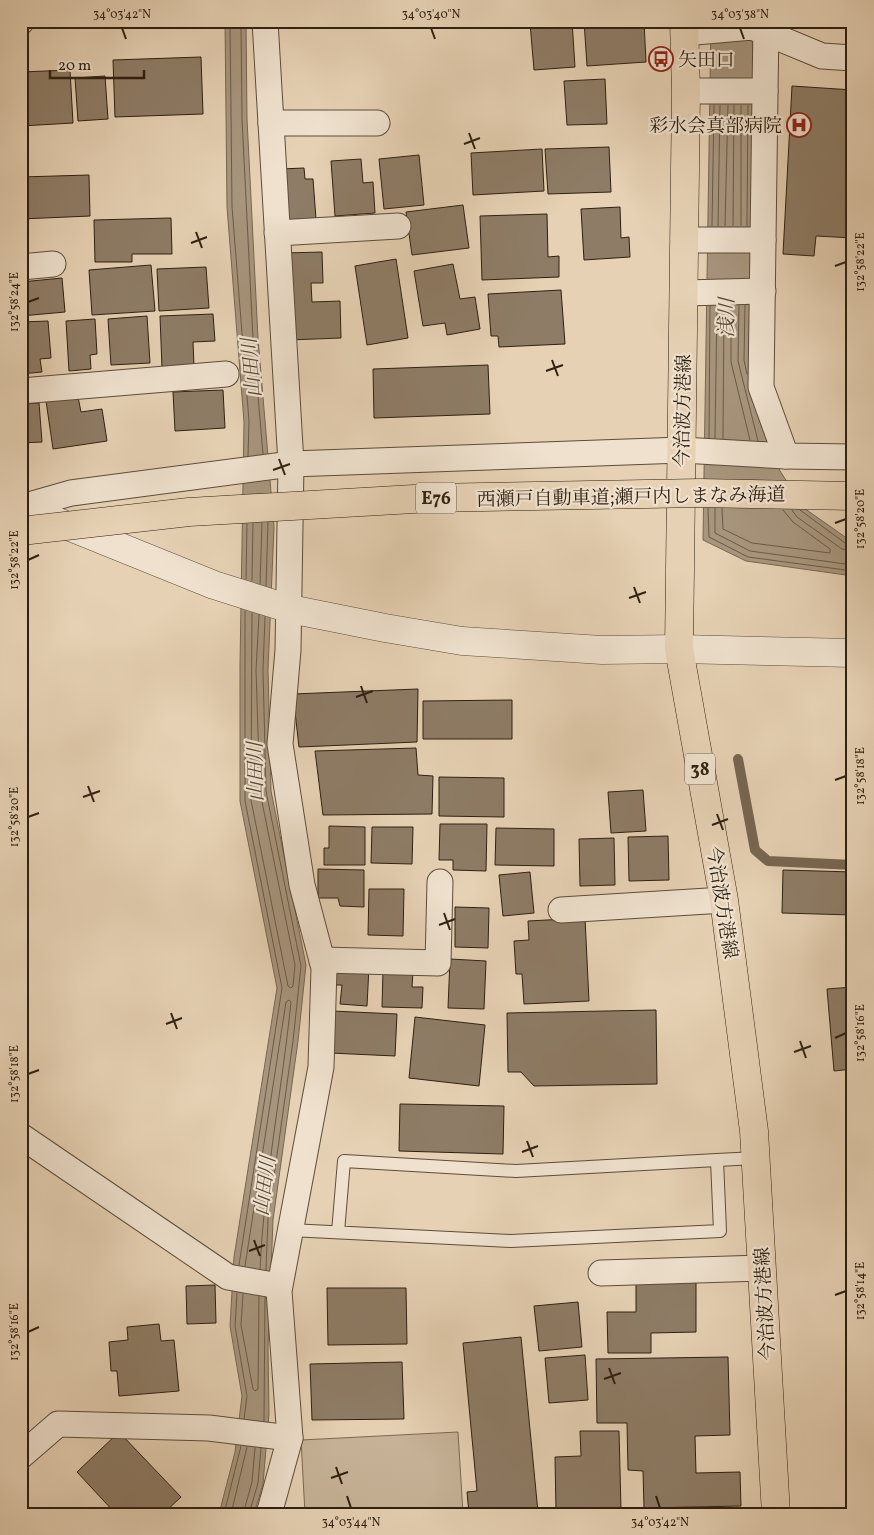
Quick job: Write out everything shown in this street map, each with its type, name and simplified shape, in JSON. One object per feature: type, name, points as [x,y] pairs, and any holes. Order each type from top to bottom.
[{"type":"main road","name":"今治波方港線","points":[[692,28],[686,91],[685,292],[679,648],[724,900],[754,1130],[776,1514]]},
{"type":"main road","name":"西瀬戸自動車道;瀬戸内しまなみ海道","points":[[22,515],[189,512],[431,498],[700,493],[853,496]]},
{"type":"street","points":[[266,21],[291,464],[290,609],[280,744],[302,885],[324,968],[321,1067],[278,1286],[290,1438],[269,1514]]},
{"type":"street","points":[[761,27],[765,91],[761,387],[786,456]]},
{"type":"street","points":[[692,28],[761,27],[822,56],[853,58]]},
{"type":"street","points":[[686,91],[765,91]]},
{"type":"street","points":[[271,123],[377,123]]},
{"type":"street","points":[[277,233],[398,226]]},
{"type":"street","points":[[685,240],[762,240]]},
{"type":"street","points":[[21,267],[53,264]]},
{"type":"street","points":[[685,292],[761,291]]},
{"type":"street","points":[[21,391],[226,374]]},
{"type":"street","points":[[22,515],[70,493],[291,464],[682,450],[786,456],[853,457]]},
{"type":"street","points":[[22,515],[214,585],[290,609],[462,642],[602,650],[679,648],[853,652]]},
{"type":"street","points":[[322,960],[438,963],[440,882]]},
{"type":"street","points":[[561,910],[724,900]]},
{"type":"street","points":[[21,1136],[228,1277],[278,1286]]},
{"type":"street","points":[[601,1272],[762,1268]]},
{"type":"street","points":[[21,1456],[58,1424],[209,1428],[290,1438]]},
{"type":"lane","points":[[338,1232],[344,1160],[516,1171],[756,1158]]},
{"type":"lane","points":[[290,1230],[511,1241],[720,1231],[717,1160]]},
{"type":"shaded area","points":[[458,1432],[463,1514],[305,1514],[301,1440]]},
{"type":"water","name":"山田川","points":[[225,21],[246,21],[247,119],[258,338],[274,527],[268,670],[271,791],[306,965],[298,1041],[273,1220],[268,1347],[269,1414],[263,1484],[254,1514],[219,1514],[235,1452],[242,1396],[230,1326],[234,1257],[277,988],[240,801],[244,422],[227,207]]},
{"type":"water","name":"浅川","points":[[711,21],[752,21],[754,141],[766,431],[780,471],[804,508],[848,539],[853,540],[853,576],[746,561],[703,540]]},
{"type":"building","points":[[539,21],[572,21],[575,67],[534,70],[530,23]]},
{"type":"building","points":[[584,21],[644,21],[646,62],[587,66]]},
{"type":"building","points":[[201,57],[203,114],[115,117],[113,60]]},
{"type":"building","points":[[70,70],[73,123],[21,126],[21,72]]},
{"type":"building","points":[[105,76],[108,119],[78,121],[75,78]]},
{"type":"building","points":[[605,79],[607,124],[567,125],[564,81]]},
{"type":"building","points":[[792,86],[853,90],[853,238],[816,236],[814,256],[783,254]]},
{"type":"building","points":[[609,147],[611,192],[548,194],[545,149]]},
{"type":"building","points":[[542,149],[544,191],[473,195],[471,153]]},
{"type":"building","points":[[419,155],[424,205],[384,209],[379,159]]},
{"type":"building","points":[[361,159],[363,183],[373,182],[375,213],[335,216],[331,161]]},
{"type":"building","points":[[304,168],[305,179],[313,179],[316,219],[284,220],[281,169]]},
{"type":"building","points":[[89,175],[90,216],[21,219],[21,177]]},
{"type":"building","points":[[463,205],[469,248],[412,255],[406,212]]},
{"type":"building","points":[[620,207],[621,238],[629,237],[630,257],[584,260],[581,209]]},
{"type":"building","points":[[547,214],[548,257],[559,256],[559,277],[482,280],[480,216]]},
{"type":"building","points":[[171,218],[172,254],[132,254],[132,262],[95,262],[94,220]]},
{"type":"building","points":[[322,252],[323,283],[311,283],[312,302],[340,301],[341,338],[288,340],[285,253]]},
{"type":"building","points":[[396,259],[408,338],[367,345],[355,266]]},
{"type":"building","points":[[453,264],[460,299],[475,297],[480,329],[447,335],[445,323],[423,326],[414,271]]},
{"type":"building","points":[[151,265],[155,311],[92,315],[89,270]]},
{"type":"building","points":[[206,267],[209,308],[159,311],[157,269]]},
{"type":"building","points":[[62,278],[65,312],[21,316],[21,282]]},
{"type":"building","points":[[561,290],[565,344],[499,347],[498,336],[491,336],[488,294]]},
{"type":"building","points":[[213,314],[215,341],[193,342],[194,366],[162,368],[160,316]]},
{"type":"building","points":[[147,316],[150,363],[111,365],[108,319]]},
{"type":"building","points":[[95,319],[97,354],[90,355],[91,369],[69,371],[66,321]]},
{"type":"building","points":[[48,321],[51,358],[40,359],[42,372],[21,374],[21,322]]},
{"type":"building","points":[[488,365],[490,414],[374,418],[373,369]]},
{"type":"building","points":[[223,390],[225,428],[175,431],[173,392]]},
{"type":"building","points":[[78,397],[81,412],[102,409],[107,441],[53,449],[46,401]]},
{"type":"building","points":[[39,403],[42,442],[21,443],[21,404]]},
{"type":"building","points":[[418,689],[417,742],[299,747],[293,694]]},
{"type":"building","points":[[512,700],[512,739],[423,739],[423,701]]},
{"type":"building","points":[[416,748],[418,775],[433,776],[432,814],[323,815],[315,751]]},
{"type":"building","points":[[439,777],[504,778],[504,817],[439,816]]},
{"type":"building","points":[[643,790],[646,831],[611,833],[608,792]]},
{"type":"building","points":[[440,824],[487,824],[486,871],[453,870],[453,860],[439,860]]},
{"type":"building","points":[[329,826],[365,827],[365,865],[324,865],[324,848],[329,848]]},
{"type":"building","points":[[372,827],[413,827],[412,864],[371,863]]},
{"type":"building","points":[[496,828],[554,829],[554,866],[495,865]]},
{"type":"building","points":[[668,836],[669,880],[629,881],[628,837]]},
{"type":"building","points":[[614,838],[615,885],[580,886],[579,839]]},
{"type":"building","points":[[318,869],[364,870],[364,907],[340,906],[338,898],[318,898]]},
{"type":"building","points":[[783,870],[853,872],[853,915],[782,913]]},
{"type":"building","points":[[530,872],[534,913],[503,916],[499,875]]},
{"type":"building","points":[[369,889],[404,889],[403,936],[368,935]]},
{"type":"building","points":[[455,907],[489,908],[488,948],[455,947]]},
{"type":"building","points":[[585,918],[589,1001],[524,1004],[522,974],[516,974],[514,941],[529,940],[528,921]]},
{"type":"building","points":[[450,959],[486,961],[484,1009],[448,1008]]},
{"type":"building","points":[[334,965],[369,967],[367,1006],[340,1004],[342,985],[333,985]]},
{"type":"building","points":[[383,970],[413,971],[412,987],[423,987],[422,1008],[382,1007]]},
{"type":"building","points":[[853,987],[853,1069],[834,1071],[827,989]]},
{"type":"building","points":[[656,1010],[657,1084],[534,1086],[521,1072],[508,1072],[507,1013]]},
{"type":"building","points":[[332,1011],[397,1014],[395,1056],[330,1053]]},
{"type":"building","points":[[415,1017],[485,1025],[479,1086],[409,1078]]},
{"type":"building","points":[[400,1104],[504,1106],[503,1154],[399,1151]]},
{"type":"building","points":[[696,1276],[696,1332],[651,1333],[651,1353],[608,1353],[607,1312],[636,1312],[636,1277]]},
{"type":"building","points":[[215,1285],[216,1323],[187,1324],[186,1286]]},
{"type":"building","points":[[327,1288],[406,1288],[407,1344],[328,1345]]},
{"type":"building","points":[[578,1302],[582,1347],[539,1351],[534,1306]]},
{"type":"building","points":[[159,1324],[161,1341],[174,1340],[179,1391],[119,1396],[117,1371],[111,1371],[109,1342],[128,1340],[127,1327]]},
{"type":"building","points":[[521,1337],[538,1512],[469,1514],[467,1492],[477,1491],[463,1343]]},
{"type":"building","points":[[585,1355],[588,1400],[549,1403],[545,1358]]},
{"type":"building","points":[[728,1357],[730,1435],[695,1436],[696,1473],[740,1472],[741,1506],[644,1508],[643,1471],[628,1470],[627,1423],[597,1423],[596,1359]]},
{"type":"building","points":[[402,1362],[404,1419],[312,1420],[310,1364]]},
{"type":"building","points":[[580,1431],[619,1431],[621,1510],[556,1511],[555,1457],[581,1456]]},
{"type":"building","points":[[119,1432],[181,1497],[163,1514],[116,1514],[77,1472]]},
{"type":"waterway","points":[[738,759],[755,850],[768,861],[853,865]]},
{"type":"place","name":"矢田口","points":[[661,59]]},
{"type":"place","name":"彩水会真部病院","points":[[799,125]]}]
